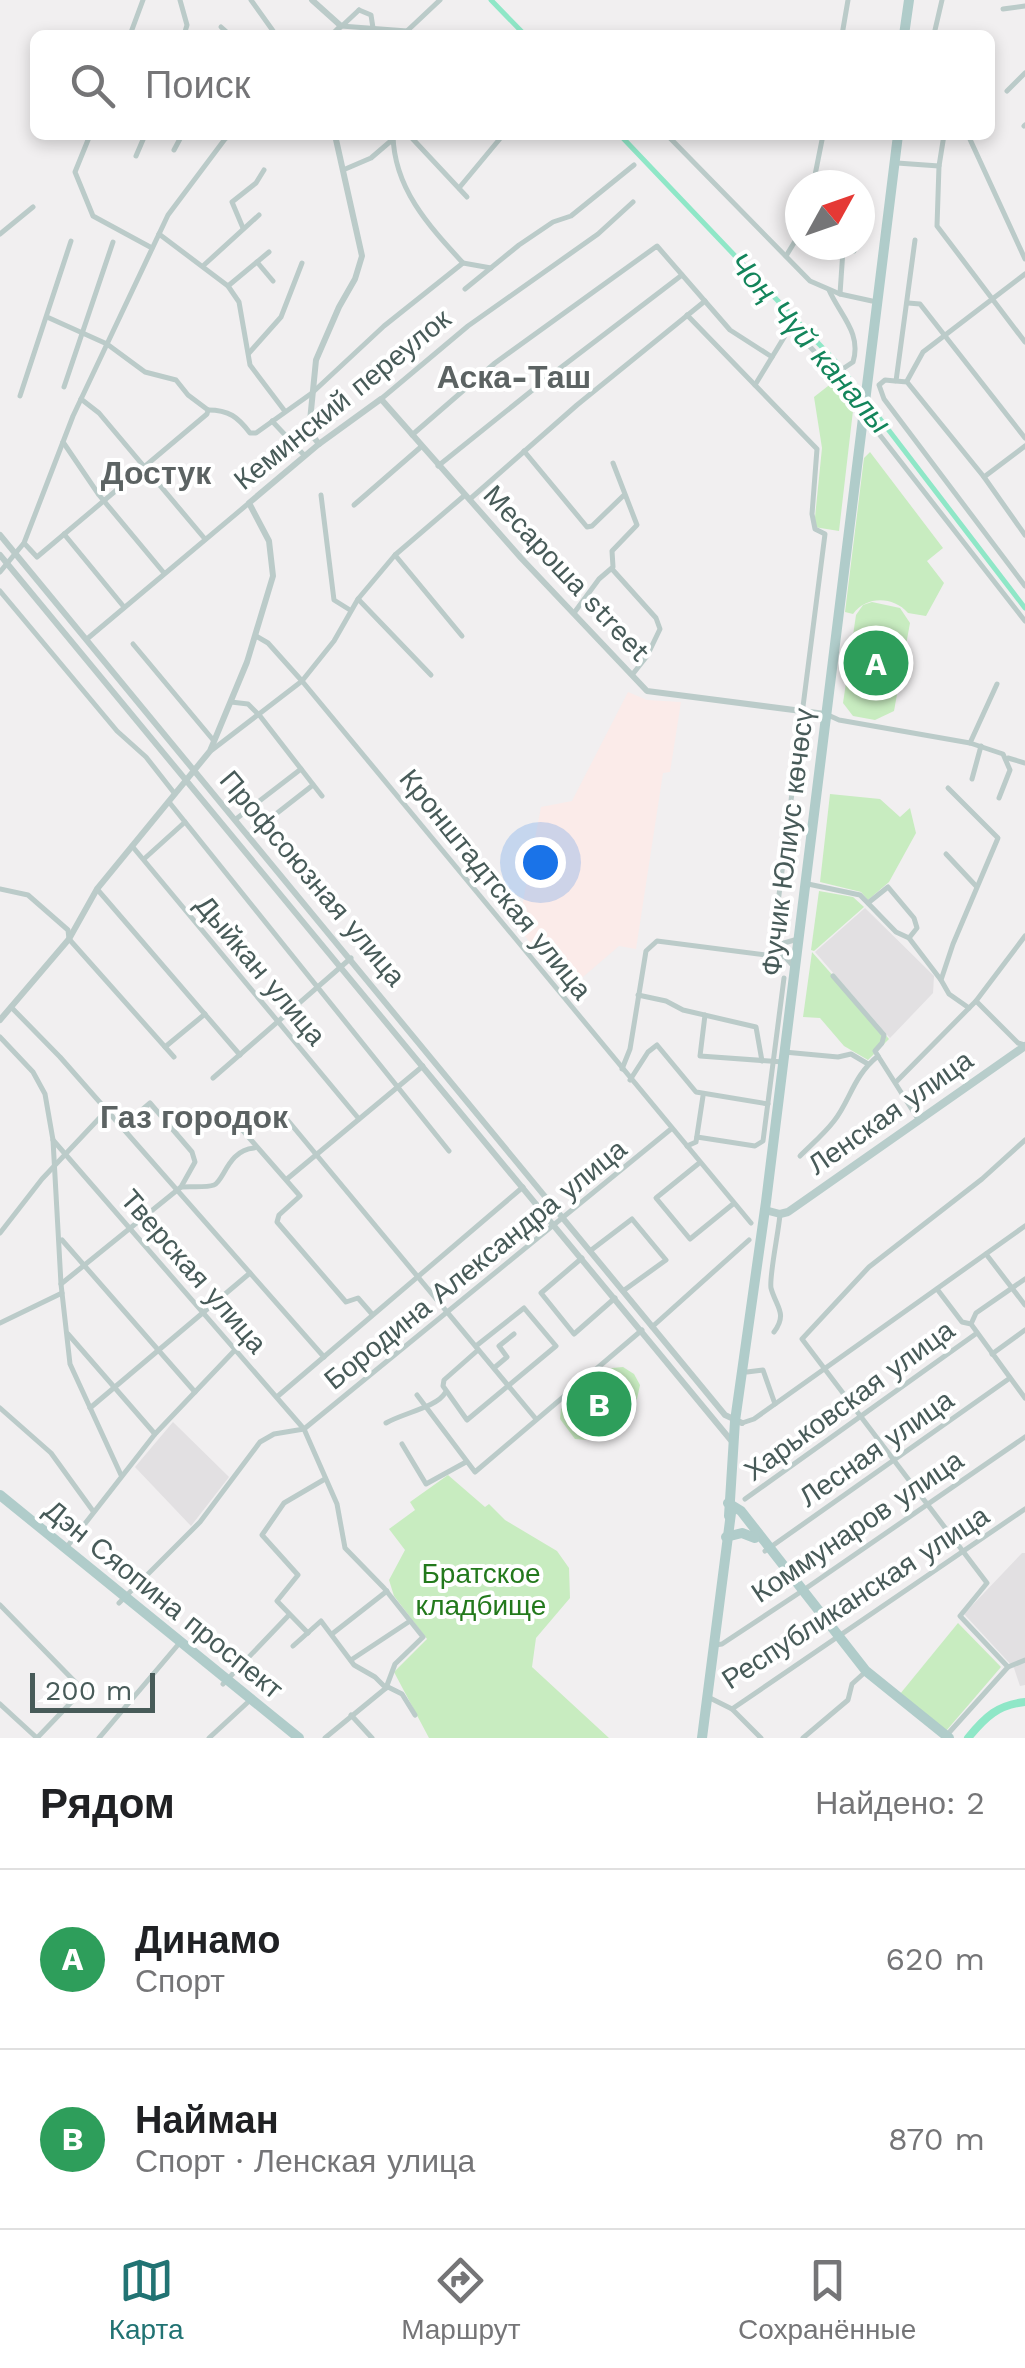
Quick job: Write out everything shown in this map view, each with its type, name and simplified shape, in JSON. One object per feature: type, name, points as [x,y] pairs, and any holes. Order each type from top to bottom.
[{"type":"main road","points":[[908,30],[911,0]]},
{"type":"main road","points":[[866,374],[894,140]]},
{"type":"main road","points":[[866,374],[895,140]]},
{"type":"main road","name":"Фучик Юлиус көчөсү","points":[[734,1506],[734,1444],[747,1372],[780,1058],[805,884],[866,374]]},
{"type":"main road","name":"Ленская улица","points":[[780,1214],[1025,1046]]},
{"type":"main road","points":[[764,1215],[780,1214]]},
{"type":"main road","name":"Фучик Юлиус көчөсү","points":[[702,1738],[726,1537],[734,1506],[738,1422],[764,1215]]},
{"type":"main road","name":"Дэн Сяопина проспект","points":[[0,1495],[178,1646],[298,1738]]},
{"type":"main road","name":"Дэн Сяопина проспект","points":[[0,1503],[225,1682],[289,1738]]},
{"type":"main road","points":[[734,1506],[739,1520],[767,1549]]},
{"type":"main road","points":[[734,1506],[863,1674],[946,1737]]},
{"type":"main road","points":[[726,1537],[742,1533],[754,1538]]},
{"type":"main road","points":[[838,1639],[866,1670],[946,1737]]},
{"type":"street","points":[[132,30],[144,0]]},
{"type":"street","points":[[180,0],[186,30]]},
{"type":"street","points":[[251,0],[272,30]]},
{"type":"street","points":[[312,0],[341,26],[388,30]]},
{"type":"street","points":[[356,0],[359,10]]},
{"type":"street","points":[[413,30],[440,0]]},
{"type":"street","points":[[843,30],[848,0]]},
{"type":"street","points":[[935,30],[942,0]]},
{"type":"street","points":[[1003,9],[1025,6]]},
{"type":"street","points":[[337,30],[359,10]]},
{"type":"street","points":[[359,10],[372,15],[373,28]]},
{"type":"street","points":[[221,27],[224,30]]},
{"type":"street","points":[[1007,91],[1025,73]]},
{"type":"street","points":[[88,140],[75,172],[92,216],[152,248]]},
{"type":"street","points":[[136,156],[143,140]]},
{"type":"street","points":[[174,150],[179,140]]},
{"type":"street","points":[[0,572],[24,543],[81,399],[168,215],[224,140]]},
{"type":"street","points":[[319,444],[308,431],[316,360],[362,256],[336,140]]},
{"type":"street","points":[[342,170],[371,158],[390,140]]},
{"type":"street","points":[[393,140],[400,181],[429,224],[462,263],[491,268]]},
{"type":"street","points":[[420,140],[468,197]]},
{"type":"street","points":[[459,188],[499,140]]},
{"type":"street","points":[[672,140],[785,255]]},
{"type":"street","points":[[817,170],[822,140]]},
{"type":"street","points":[[943,140],[937,226],[1025,342]]},
{"type":"street","points":[[970,140],[1025,259]]},
{"type":"street","points":[[895,162],[939,166]]},
{"type":"street","points":[[465,290],[553,222],[571,216],[634,165]]},
{"type":"street","points":[[243,228],[232,202],[256,183],[264,170]]},
{"type":"street","name":"Кеминский переулок","points":[[86,639],[319,444],[381,399],[468,326],[598,234],[633,202]]},
{"type":"street","points":[[0,234],[34,207]]},
{"type":"street","points":[[204,265],[260,215]]},
{"type":"street","points":[[159,234],[228,286],[239,302],[250,365],[285,411]]},
{"type":"street","points":[[896,381],[915,240]]},
{"type":"street","points":[[20,396],[71,241]]},
{"type":"street","points":[[64,388],[113,242]]},
{"type":"street","points":[[412,435],[495,362],[657,246],[730,330],[772,357]]},
{"type":"street","points":[[228,286],[269,252]]},
{"type":"street","points":[[790,260],[810,281],[840,294],[872,301]]},
{"type":"street","points":[[840,294],[842,260]]},
{"type":"street","points":[[257,262],[272,281]]},
{"type":"street","points":[[248,354],[282,317],[302,262]]},
{"type":"street","points":[[48,316],[107,344],[145,372],[176,380],[208,410],[224,410],[253,434],[312,394],[384,326],[462,263]]},
{"type":"street","points":[[907,382],[923,352],[1025,274]]},
{"type":"street","points":[[438,466],[682,275]]},
{"type":"street","points":[[756,384],[791,326],[835,374],[853,362],[855,340],[850,324],[829,290]]},
{"type":"street","points":[[216,743],[260,716],[302,681],[334,641],[358,599],[394,555],[705,301]]},
{"type":"street","points":[[907,302],[920,304],[946,333],[1025,438]]},
{"type":"street","points":[[687,315],[817,449],[812,514],[815,528],[825,534],[774,934],[784,958],[794,968]]},
{"type":"street","points":[[1025,535],[907,382],[885,380],[879,385],[884,399],[1025,586]]},
{"type":"street","points":[[81,399],[99,412],[205,539]]},
{"type":"street","name":"Месароша street","points":[[381,399],[630,677],[647,691],[826,714],[839,720],[981,746],[1025,763]]},
{"type":"street","points":[[24,543],[37,558],[208,410]]},
{"type":"street","points":[[861,418],[872,425],[1025,621]]},
{"type":"street","points":[[272,421],[305,456]]},
{"type":"street","points":[[63,442],[104,501],[164,573]]},
{"type":"street","points":[[354,505],[422,446]]},
{"type":"street","points":[[984,477],[1025,446]]},
{"type":"street","points":[[524,451],[587,527],[624,496]]},
{"type":"street","points":[[613,462],[637,522],[612,552],[612,569],[656,618],[660,629],[647,656],[630,677]]},
{"type":"street","points":[[321,495],[334,600],[350,610]]},
{"type":"street","points":[[0,1020],[69,939],[97,888],[216,743],[271,588],[268,541],[249,503]]},
{"type":"street","points":[[64,534],[124,607]]},
{"type":"street","name":"Профсоюзная улица","points":[[0,535],[724,1415],[738,1422]]},
{"type":"street","name":"Профсоюзная улица","points":[[0,555],[734,1444]]},
{"type":"street","points":[[394,555],[462,636]]},
{"type":"street","points":[[574,613],[599,579],[612,569]]},
{"type":"street","points":[[0,591],[175,794]]},
{"type":"street","points":[[358,599],[430,675]]},
{"type":"street","name":"Кронштадтская улица","points":[[256,636],[268,643],[302,681],[751,1223]]},
{"type":"street","points":[[133,644],[216,743]]},
{"type":"street","points":[[970,744],[997,684]]},
{"type":"street","points":[[228,702],[248,704],[322,796]]},
{"type":"street","points":[[972,779],[981,746]]},
{"type":"street","points":[[999,798],[1010,770],[1008,758]]},
{"type":"street","points":[[236,819],[300,769]]},
{"type":"street","points":[[249,835],[313,784]]},
{"type":"street","points":[[941,980],[998,838],[948,788]]},
{"type":"street","points":[[169,802],[449,1151]]},
{"type":"street","points":[[144,860],[185,822]]},
{"type":"street","name":"Дыйкан улица","points":[[132,846],[359,1120]]},
{"type":"street","points":[[946,854],[976,886]]},
{"type":"street","points":[[805,884],[860,895],[896,932],[909,938],[949,994],[969,1008]]},
{"type":"street","points":[[868,903],[888,886],[914,918],[917,928],[909,938]]},
{"type":"street","points":[[0,888],[28,895],[68,930],[69,939],[174,1057]]},
{"type":"street","points":[[97,888],[240,1055]]},
{"type":"street","points":[[896,1082],[976,1001],[1025,936]]},
{"type":"street","points":[[777,944],[798,939]]},
{"type":"street","points":[[622,1069],[630,1049],[646,951],[657,941],[784,958]]},
{"type":"street","points":[[213,1078],[350,958]]},
{"type":"street","points":[[833,976],[884,1034],[875,1051],[918,1119]]},
{"type":"street","points":[[697,1137],[755,1146],[763,1141],[780,1058],[784,978]]},
{"type":"street","points":[[638,995],[756,1026],[762,1061]]},
{"type":"street","points":[[976,1001],[1025,1046]]},
{"type":"street","points":[[11,1007],[179,1188],[324,1357]]},
{"type":"street","points":[[165,1047],[205,1014]]},
{"type":"street","points":[[705,1015],[700,1056],[762,1061],[851,1054],[868,1064]]},
{"type":"street","points":[[0,1037],[41,1083],[53,1140],[70,1364],[121,1474]]},
{"type":"street","points":[[630,1080],[657,1045],[696,1092],[768,1104]]},
{"type":"street","points":[[800,1156],[838,1116],[844,1098],[878,1056]]},
{"type":"street","points":[[287,1179],[424,1066]]},
{"type":"street","points":[[685,1146],[694,1144],[697,1137],[704,1096]]},
{"type":"street","points":[[61,1284],[179,1188],[194,1162],[192,1152],[150,1103],[122,1127]]},
{"type":"street","points":[[0,1234],[64,1154],[106,1110]]},
{"type":"street","points":[[230,1117],[300,1198],[276,1222],[346,1302],[358,1298],[372,1315]]},
{"type":"street","points":[[285,1117],[536,1419]]},
{"type":"street","name":"Бородина Александра улица","points":[[304,1429],[671,1129]]},
{"type":"street","name":"Тверская улица","points":[[53,1140],[304,1429],[337,1504],[345,1548],[410,1621]]},
{"type":"street","points":[[1008,1667],[960,1616],[986,1583],[802,1339],[869,1267],[982,1179],[1025,1140]]},
{"type":"street","points":[[179,1188],[215,1184],[224,1168],[243,1151],[259,1150]]},
{"type":"street","points":[[699,1163],[656,1198],[690,1239],[733,1204]]},
{"type":"street","points":[[277,1397],[522,1187]]},
{"type":"street","points":[[774,1332],[782,1322],[771,1286],[780,1214]]},
{"type":"street","points":[[590,1250],[632,1219],[666,1260],[624,1292]]},
{"type":"street","points":[[738,1422],[754,1419],[826,1370],[1025,1226]]},
{"type":"street","points":[[60,1238],[195,1392]]},
{"type":"street","points":[[652,1327],[749,1240]]},
{"type":"street","points":[[986,1254],[1025,1305]]},
{"type":"street","points":[[582,1258],[541,1293],[574,1334],[615,1298]]},
{"type":"street","points":[[90,1408],[250,1273]]},
{"type":"street","points":[[971,1324],[976,1313],[1025,1279]]},
{"type":"street","points":[[937,1289],[962,1322],[971,1324],[1025,1398]]},
{"type":"street","points":[[0,1323],[62,1293]]},
{"type":"street","points":[[524,1308],[556,1346],[509,1386],[467,1420],[445,1393],[444,1380],[524,1308]]},
{"type":"street","points":[[416,1394],[475,1472],[642,1330]]},
{"type":"street","points":[[992,1354],[1025,1330]]},
{"type":"street","points":[[66,1332],[155,1434]]},
{"type":"street","name":"Харьковская улица","points":[[734,1506],[977,1333]]},
{"type":"street","points":[[494,1368],[508,1357],[499,1346],[514,1334]]},
{"type":"street","points":[[66,1548],[155,1434],[236,1350]]},
{"type":"street","points":[[747,1372],[763,1370],[776,1404]]},
{"type":"street","name":"Лесная улица","points":[[767,1549],[1010,1378]]},
{"type":"street","points":[[386,1422],[440,1400],[445,1393]]},
{"type":"street","points":[[0,1408],[51,1453],[93,1511]]},
{"type":"street","points":[[122,1600],[200,1522],[260,1442],[274,1434],[304,1429]]},
{"type":"street","name":"Коммунаров улица","points":[[712,1646],[722,1644],[801,1592],[1025,1438]]},
{"type":"street","points":[[402,1444],[426,1484],[466,1462]]},
{"type":"street","points":[[308,1633],[277,1598],[298,1575],[262,1534],[284,1503],[325,1480]]},
{"type":"street","name":"Республиканская улица","points":[[707,1696],[732,1709],[1025,1509]]},
{"type":"street","points":[[332,1634],[386,1591]]},
{"type":"street","points":[[0,1605],[82,1690],[37,1738],[0,1704]]},
{"type":"street","points":[[225,1682],[290,1615]]},
{"type":"street","points":[[294,1646],[321,1621],[351,1660],[387,1688],[402,1694],[416,1715]]},
{"type":"street","points":[[325,1738],[387,1688],[395,1664],[423,1637],[410,1621],[351,1660]]},
{"type":"street","points":[[99,1738],[178,1646]]},
{"type":"street","points":[[946,1737],[1008,1667],[1025,1660]]},
{"type":"street","points":[[802,1738],[848,1700],[852,1684],[863,1674]]},
{"type":"street","points":[[208,1738],[247,1703]]},
{"type":"street","points":[[732,1709],[761,1738]]},
{"type":"street","points":[[351,1715],[372,1738]]},
{"type":"shaded area","points":[[628,692],[647,700],[681,702],[670,772],[663,773],[636,949],[619,946],[569,989],[518,928],[541,807],[572,801]]},
{"type":"shaded area","points":[[865,908],[934,976],[933,993],[890,1038],[815,952]]},
{"type":"shaded area","points":[[173,1422],[229,1477],[191,1526],[135,1467]]},
{"type":"shaded area","points":[[1022,1553],[1025,1685],[1020,1686],[1014,1668],[964,1614]]},
{"type":"green space","points":[[837,379],[854,402],[839,531],[814,527],[822,448],[814,397]]},
{"type":"green space","points":[[870,452],[943,548],[927,561],[944,583],[926,616],[908,613],[895,603],[880,600],[865,604],[853,614],[845,612],[864,458]]},
{"type":"green space","points":[[872,602],[900,608],[910,623],[894,711],[875,720],[853,716],[843,703],[856,615],[863,605]]},
{"type":"green space","points":[[830,794],[880,799],[900,817],[910,808],[916,833],[889,882],[868,900],[861,892],[820,882]]},
{"type":"green space","points":[[819,891],[853,897],[864,907],[814,951],[811,950]]},
{"type":"green space","points":[[812,952],[889,1039],[868,1060],[844,1046],[820,1018],[803,1017]]},
{"type":"green space","points":[[623,1367],[634,1374],[640,1385],[637,1399],[586,1440],[575,1439],[560,1419],[561,1409],[612,1368]]},
{"type":"green space","name":"Братское кладбище","points":[[448,1475],[485,1507],[489,1504],[505,1520],[557,1551],[569,1568],[570,1598],[536,1638],[532,1667],[609,1738],[429,1738],[394,1672],[427,1639],[394,1596],[389,1580],[405,1550],[389,1529],[415,1510],[410,1502]]},
{"type":"green space","points":[[958,1623],[1001,1667],[946,1731],[900,1694]]},
{"type":"waterway","name":"Чоң Чүй каналы","points":[[491,0],[520,30]]},
{"type":"waterway","name":"Чоң Чүй каналы","points":[[625,140],[838,364],[1025,608]]},
{"type":"waterway","points":[[968,1738],[993,1713],[1025,1702]]},
{"type":"place","name":"Динамо","points":[[876,663]]},
{"type":"place","name":"Найман","points":[[599,1404]]},
{"type":"district","name":"Аска-Таш","points":[[514,377]]},
{"type":"district","name":"Достук","points":[[156,473]]},
{"type":"district","name":"Газ городок","points":[[194,1117]]}]
